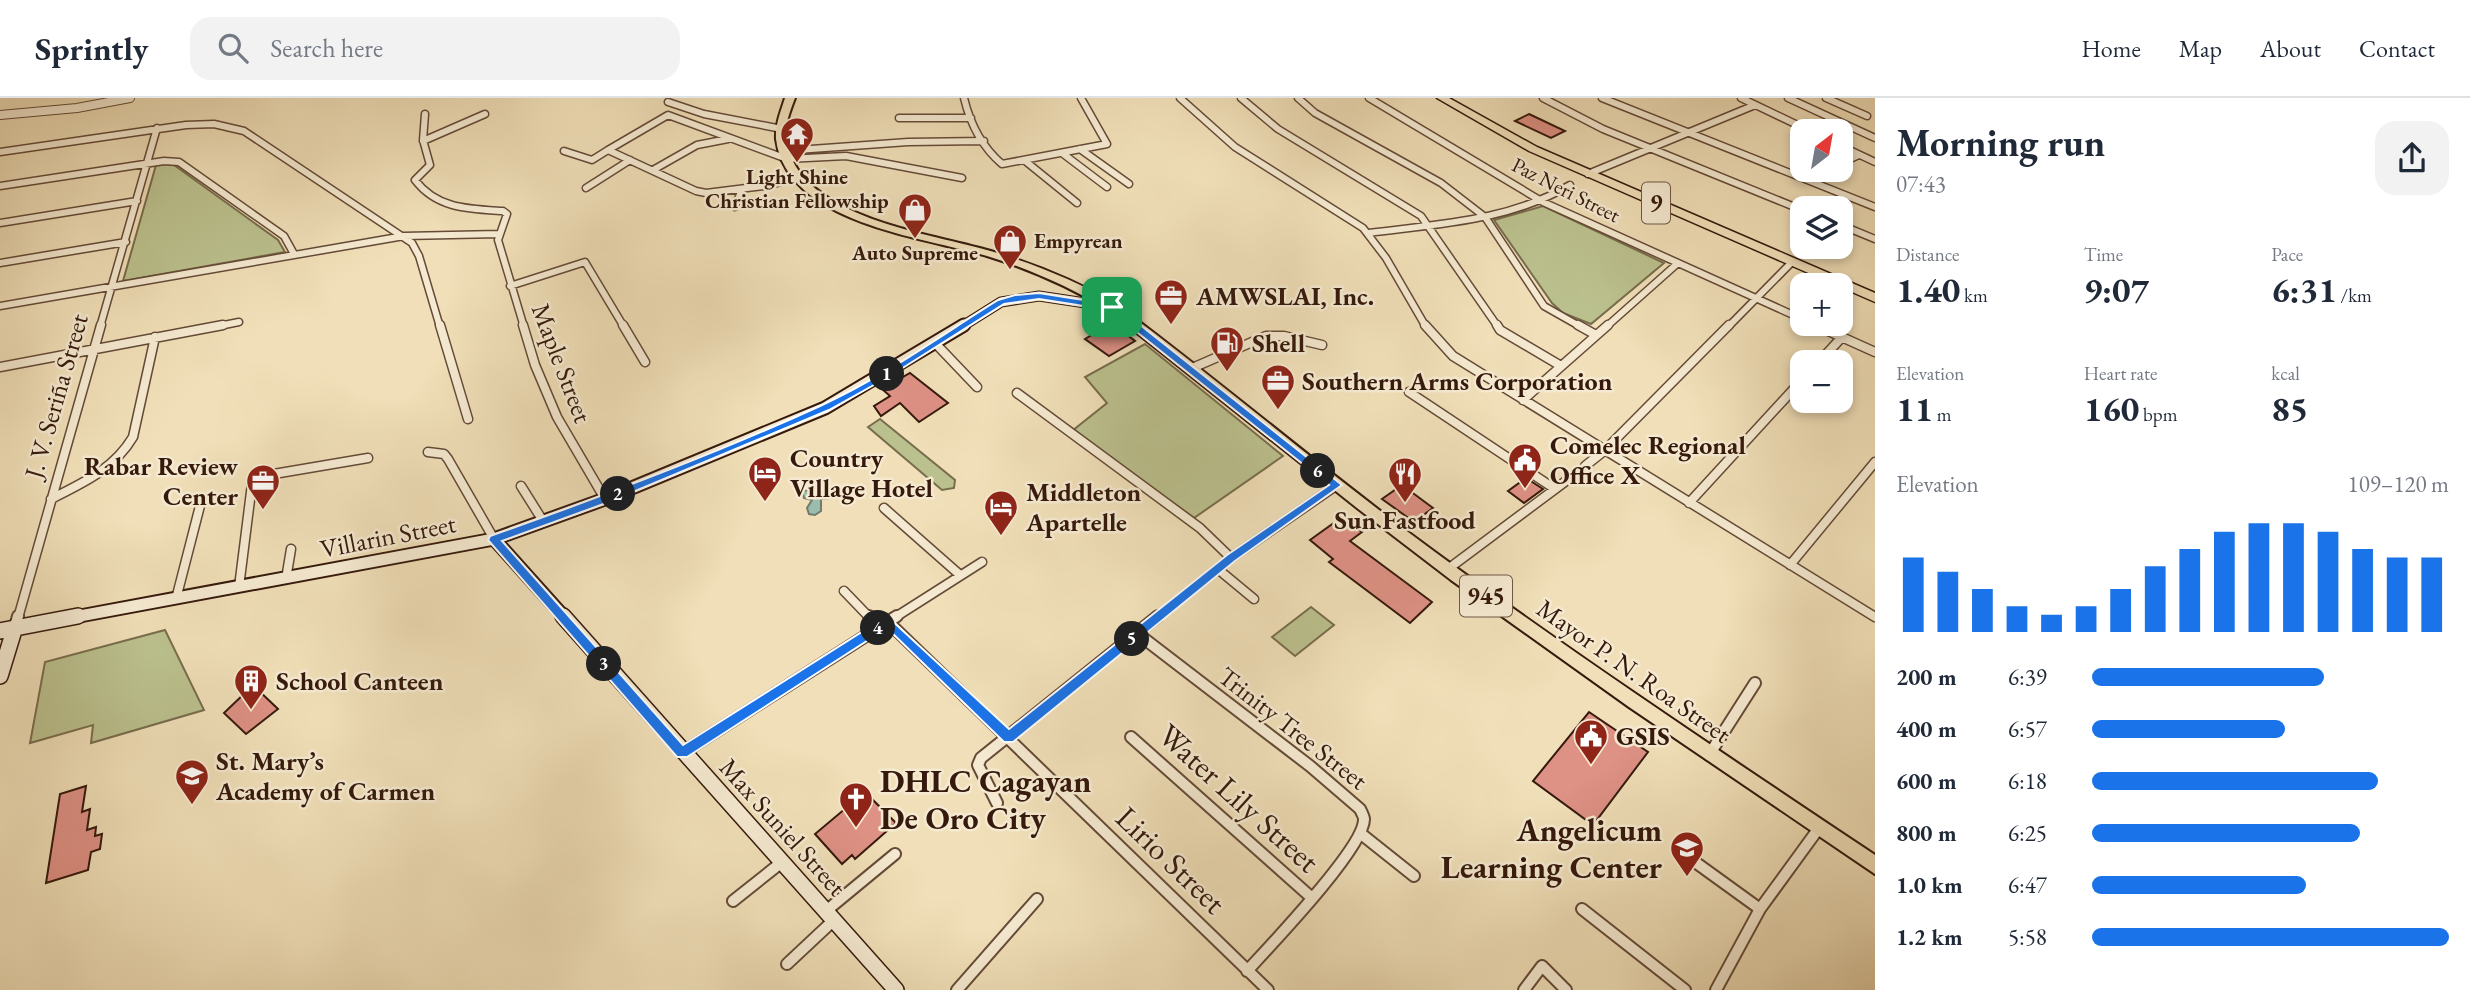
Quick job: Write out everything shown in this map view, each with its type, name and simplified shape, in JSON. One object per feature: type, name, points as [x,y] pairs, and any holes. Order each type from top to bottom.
[{"type":"highway","name":"9","points":[[1442,98],[1524,144],[1790,255]]},
{"type":"highway","name":"9","points":[[1459,98],[1593,171]]},
{"type":"highway","name":"9","points":[[1798,259],[1875,298]]},
{"type":"highway","name":"9","points":[[1799,259],[1875,286]]},
{"type":"main road","points":[[785,155],[782,129],[786,99]]},
{"type":"main road","name":"Mayor P. N. Roa Street","points":[[785,155],[798,176],[816,195],[845,212],[1034,269],[1075,286],[1112,307],[1448,569],[1709,755],[1875,865]]},
{"type":"main road","name":"Villarin Street","points":[[0,631],[494,540],[605,499],[825,408],[936,344],[988,308],[1015,298],[1039,296],[1112,307]]},
{"type":"main road","name":"Max Suniel Street","points":[[494,540],[897,990]]},
{"type":"main road","name":"J. V. Seriña Street","points":[[0,676],[15,627]]},
{"type":"street","points":[[0,115],[96,105],[130,98]]},
{"type":"street","points":[[964,98],[971,118],[999,163],[1108,143],[1081,98]]},
{"type":"street","points":[[1180,98],[1236,147],[1368,233],[1422,322],[1439,344],[1604,451],[1875,617]]},
{"type":"street","points":[[1241,98],[1278,129],[1397,199],[1430,225],[1500,330],[1561,366]]},
{"type":"street","points":[[1298,98],[1315,113],[1441,183],[1485,217],[1545,306],[1596,335]]},
{"type":"street","name":"Paz Neri Street","points":[[1369,98],[1543,202],[1790,314]]},
{"type":"street","points":[[1543,98],[1603,129],[1790,205]]},
{"type":"street","points":[[1602,98],[1790,173]]},
{"type":"street","points":[[1741,98],[1790,122]]},
{"type":"street","points":[[1788,98],[1875,138]]},
{"type":"street","points":[[1826,98],[1864,117],[1875,112]]},
{"type":"street","points":[[668,102],[701,114],[782,129]]},
{"type":"street","points":[[1593,171],[1755,105]]},
{"type":"street","points":[[0,306],[404,236],[499,234],[508,216],[505,212],[444,204],[428,197],[417,184],[416,179],[430,165],[423,141],[422,123],[425,114]]},
{"type":"street","points":[[423,141],[485,114]]},
{"type":"street","points":[[565,151],[592,160],[665,115],[674,116],[729,139],[785,155],[846,156],[962,178]]},
{"type":"street","points":[[899,118],[971,118]]},
{"type":"street","points":[[0,152],[157,128],[214,124],[244,131],[404,236],[419,256],[468,419]]},
{"type":"street","name":"J. V. Seriña Street","points":[[15,627],[157,128]]},
{"type":"street","points":[[653,170],[697,145],[729,139]]},
{"type":"street","points":[[785,155],[908,142],[984,141]]},
{"type":"street","points":[[1080,149],[1129,184]]},
{"type":"street","points":[[608,150],[706,193],[742,189],[798,176]]},
{"type":"street","points":[[1853,152],[1875,162]]},
{"type":"street","points":[[1062,153],[1107,187]]},
{"type":"street","points":[[1853,158],[1859,155]]},
{"type":"street","points":[[0,186],[172,160],[185,164],[284,236],[295,254]]},
{"type":"street","points":[[586,188],[630,160]]},
{"type":"street","points":[[1024,160],[1077,203]]},
{"type":"street","points":[[673,179],[684,177]]},
{"type":"street","points":[[1813,182],[1875,206]]},
{"type":"street","points":[[1368,233],[1485,217],[1543,202],[1570,185]]},
{"type":"street","points":[[735,206],[742,189]]},
{"type":"street","points":[[0,223],[137,201]]},
{"type":"street","points":[[1853,230],[1875,239]]},
{"type":"street","name":"Maple Street","points":[[499,234],[498,240],[510,286],[548,397],[585,469],[605,499]]},
{"type":"street","points":[[0,263],[126,242]]},
{"type":"street","points":[[1448,569],[1604,451],[1795,259]]},
{"type":"street","points":[[510,286],[585,262],[645,362]]},
{"type":"street","points":[[1523,400],[1678,263]]},
{"type":"street","points":[[0,367],[239,322]]},
{"type":"street","points":[[1190,369],[1266,336],[1284,336],[1322,345]]},
{"type":"street","points":[[51,499],[111,466],[126,451],[133,437],[155,337]]},
{"type":"street","points":[[1830,350],[1842,337],[1875,352]]},
{"type":"street","points":[[936,344],[977,387]]},
{"type":"street","points":[[1409,392],[1555,489]]},
{"type":"street","points":[[1017,393],[1200,528],[1231,558]]},
{"type":"street","points":[[1689,503],[1790,393]]},
{"type":"street","points":[[428,452],[444,454],[448,459],[494,540]]},
{"type":"street","points":[[239,587],[252,484],[256,477],[368,458]]},
{"type":"street","points":[[1790,565],[1875,462]]},
{"type":"street","points":[[997,803],[979,761],[1231,558],[1337,485]]},
{"type":"street","points":[[521,486],[543,521]]},
{"type":"street","points":[[176,599],[201,498]]},
{"type":"street","points":[[884,508],[960,575]]},
{"type":"street","points":[[286,579],[291,549]]},
{"type":"street","points":[[682,753],[982,562]]},
{"type":"street","points":[[1219,570],[1254,599]]},
{"type":"street","name":"Lirio Street","points":[[844,591],[1008,737],[1268,990]]},
{"type":"street","name":"Trinity Tree Street","points":[[1138,634],[1340,790],[1360,809],[1364,819],[1360,833],[1312,898],[1247,971]]},
{"type":"street","points":[[1709,755],[1755,683]]},
{"type":"street","name":"Water Lily Street","points":[[1131,737],[1312,898]]},
{"type":"street","points":[[1716,990],[1760,909],[1819,828]]},
{"type":"street","points":[[1360,833],[1414,876]]},
{"type":"street","points":[[787,964],[830,916],[895,854]]},
{"type":"street","points":[[733,901],[782,862]]},
{"type":"street","points":[[1695,862],[1760,909]]},
{"type":"street","points":[[957,990],[1037,899]]},
{"type":"street","points":[[1582,909],[1685,990]]},
{"type":"street","points":[[1524,990],[1542,966],[1566,990]]},
{"type":"green space","points":[[156,165],[174,165],[278,240],[285,252],[123,281]]},
{"type":"green space","points":[[1543,206],[1664,263],[1591,324],[1563,313],[1552,303],[1494,220]]},
{"type":"green space","points":[[1145,344],[1283,456],[1194,518],[1072,431],[1107,403],[1085,377]]},
{"type":"green space","points":[[880,419],[955,480],[954,488],[942,490],[868,427]]},
{"type":"green space","points":[[1311,607],[1334,625],[1295,656],[1272,637]]},
{"type":"green space","points":[[165,630],[204,710],[91,743],[93,725],[30,743],[45,662]]},
{"type":"shaded area","points":[[834,487],[842,489],[841,497],[821,499],[821,511],[815,515],[809,514],[807,508],[812,500],[804,498],[802,491]]},
{"type":"building","points":[[1529,114],[1565,131],[1551,138],[1515,121]]},
{"type":"building","points":[[1096,319],[1117,334],[1122,331],[1135,341],[1109,356],[1085,339],[1095,333],[1084,325]]},
{"type":"building","points":[[910,373],[948,403],[919,422],[900,403],[881,416],[874,406],[890,396],[882,389]]},
{"type":"building","name":"Comelec Regional Office Ⅹ","points":[[1526,478],[1543,489],[1524,503],[1508,491]]},
{"type":"building","name":"Sun Fastfood","points":[[1402,485],[1433,508],[1414,522],[1382,499]]},
{"type":"building","points":[[1342,517],[1362,532],[1350,541],[1432,602],[1410,623],[1329,562],[1333,559],[1310,540]]},
{"type":"building","name":"School Canteen","points":[[257,689],[278,709],[246,734],[224,713],[246,692]]},
{"type":"building","name":"GSIS","points":[[1589,712],[1648,752],[1593,825],[1533,781]]},
{"type":"building","points":[[86,786],[82,812],[90,809],[87,830],[96,827],[95,836],[102,834],[100,849],[91,852],[88,870],[46,883],[60,794]]},
{"type":"building","name":"DHLC Cagayan De Oro City","points":[[865,792],[896,823],[855,859],[852,855],[842,864],[815,834]]},
{"type":"place","name":"Light Shine Christian Fellowship","points":[[797,164]]},
{"type":"place","name":"Auto Supreme","points":[[915,240]]},
{"type":"place","name":"Empyrean","points":[[1010,271]]},
{"type":"place","name":"AMWSLAI, Inc.","points":[[1171,326]]},
{"type":"place","name":"Shell","points":[[1227,373]]},
{"type":"place","name":"Southern Arms Corporation","points":[[1278,411]]},
{"type":"place","name":"Comelec Regional Office Ⅹ","points":[[1525,490]]},
{"type":"place","name":"Country Village Hotel","points":[[765,503]]},
{"type":"place","name":"Sun Fastfood","points":[[1405,504]]},
{"type":"place","name":"Rabar Review Center","points":[[263,511]]},
{"type":"place","name":"Middleton Apartelle","points":[[1001,537]]},
{"type":"place","name":"School Canteen","points":[[251,711]]},
{"type":"place","name":"GSIS","points":[[1591,766]]},
{"type":"place","name":"St. Mary’s Academy of Carmen","points":[[192,806]]},
{"type":"place","name":"DHLC Cagayan De Oro City","points":[[856,829]]},
{"type":"place","name":"Angelicum Learning Center","points":[[1687,878]]},
{"type":"route","points":[[1039,296],[1112,307],[1337,485],[1231,558],[1008,737],[887,621],[682,753],[494,540],[605,499],[825,408],[936,344],[1001,302],[1039,296]]}]
